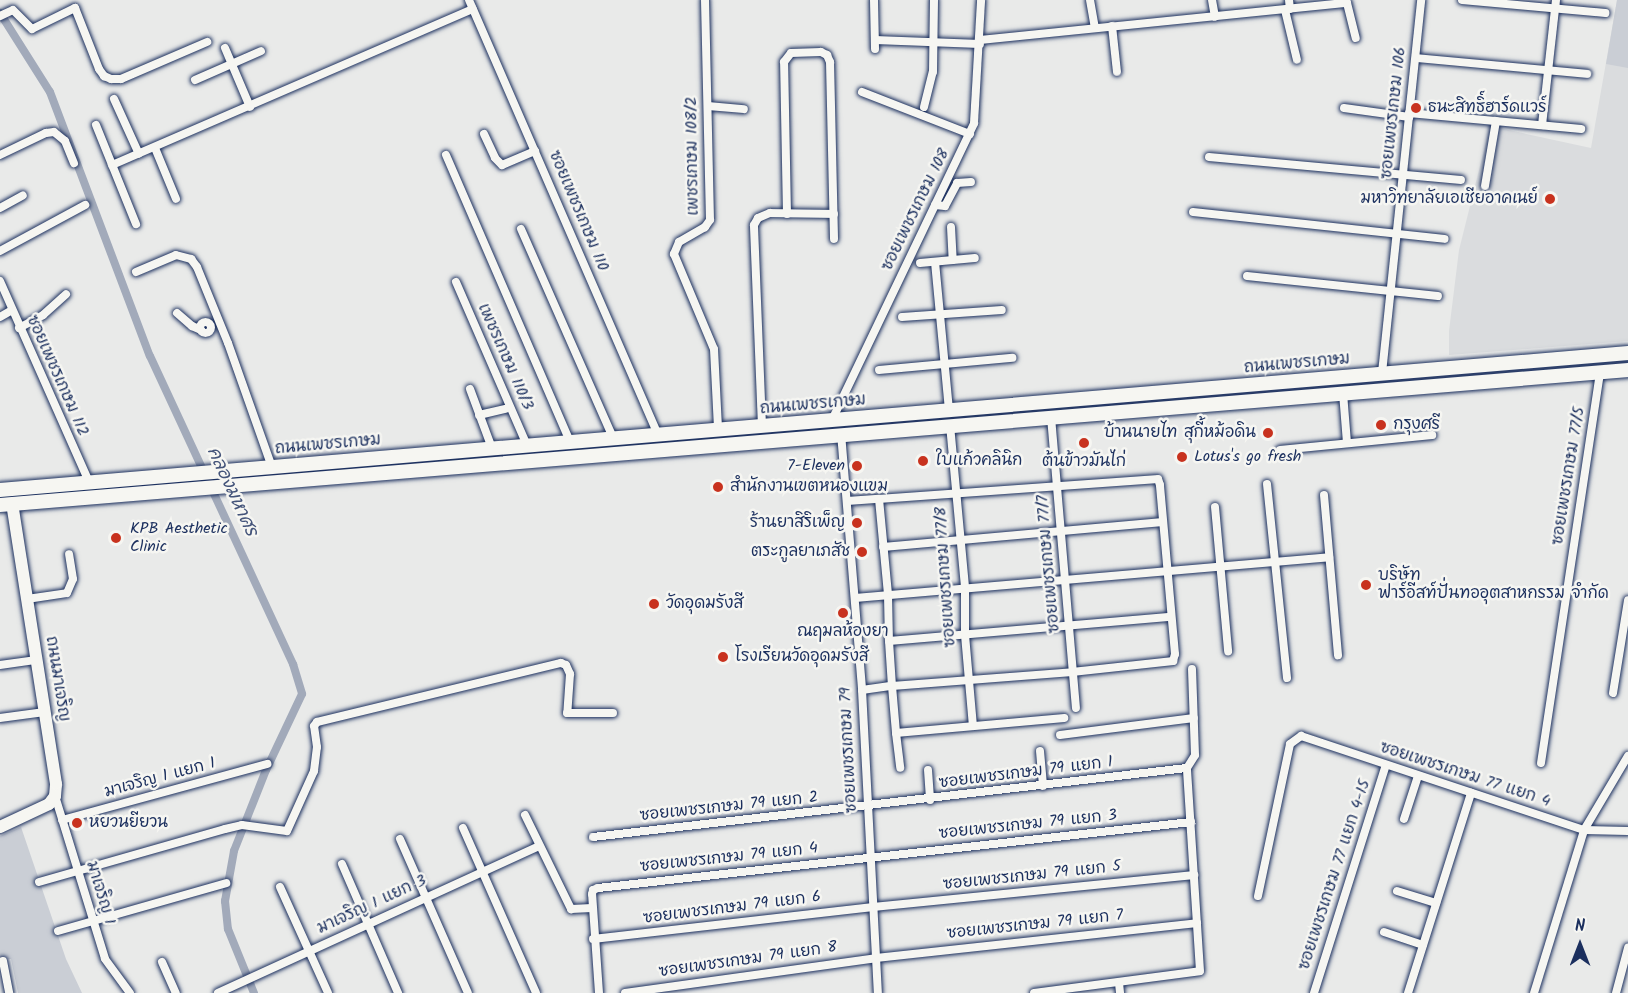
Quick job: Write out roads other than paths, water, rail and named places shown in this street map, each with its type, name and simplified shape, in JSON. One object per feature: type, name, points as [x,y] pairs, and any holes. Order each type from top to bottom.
[{"type":"main road","name":"ถนนเพชรเกษม","points":[[6,490],[1628,353]]},
{"type":"main road","name":"ถนนเพชรเกษม","points":[[6,504],[841,433],[1628,370]]},
{"type":"main road","points":[[527,445],[530,460]]},
{"type":"main road","points":[[6,490],[6,504]]},
{"type":"main road","name":"ถนนมาเจริญ","points":[[6,504],[27,599],[55,774],[55,796]]},
{"type":"main road","points":[[0,827],[41,808],[55,796]]},
{"type":"street","name":"เพชรเกษม 108/2","points":[[705,0],[710,220],[705,227],[679,242],[674,254],[714,349],[718,429]]},
{"type":"street","points":[[874,0],[875,45],[980,42],[1215,17],[1288,6],[1347,3],[1356,38]]},
{"type":"street","points":[[924,107],[933,72],[934,0]]},
{"type":"street","name":"ซอยเพชรเกษม 108","points":[[832,420],[970,134],[976,111],[981,0]]},
{"type":"street","points":[[1090,0],[1095,28]]},
{"type":"street","points":[[1212,0],[1215,17]]},
{"type":"street","name":"ซอยเพชรเกษม 106","points":[[1382,373],[1421,0]]},
{"type":"street","points":[[1462,0],[1556,4],[1605,13]]},
{"type":"street","points":[[112,165],[249,107],[471,4]]},
{"type":"street","name":"ซอยเพชรเกษม 110","points":[[471,4],[658,434]]},
{"type":"street","points":[[1542,125],[1556,4]]},
{"type":"street","points":[[1288,6],[1297,60]]},
{"type":"street","points":[[3,15],[13,10],[32,29],[75,8],[99,69],[104,76],[111,79],[121,78],[207,42]]},
{"type":"street","points":[[1112,27],[1117,72]]},
{"type":"street","points":[[225,48],[249,107]]},
{"type":"street","points":[[195,80],[261,51]]},
{"type":"street","points":[[787,214],[784,62],[791,53],[816,52],[826,55],[830,62],[834,239]]},
{"type":"street","points":[[1416,58],[1587,74]]},
{"type":"street","points":[[862,92],[970,134]]},
{"type":"street","points":[[114,99],[139,154]]},
{"type":"street","points":[[708,106],[744,109]]},
{"type":"street","points":[[1344,108],[1581,129]]},
{"type":"street","points":[[1485,186],[1496,121]]},
{"type":"street","points":[[96,125],[136,224]]},
{"type":"street","points":[[0,155],[46,133],[54,132],[65,141],[74,163]]},
{"type":"street","points":[[484,134],[495,158],[502,165],[535,151]]},
{"type":"street","points":[[155,148],[176,199]]},
{"type":"street","points":[[446,154],[570,442]]},
{"type":"street","points":[[1209,157],[1461,180]]},
{"type":"street","points":[[935,205],[945,206],[957,183],[970,182]]},
{"type":"street","points":[[0,208],[23,195]]},
{"type":"street","points":[[0,251],[85,205]]},
{"type":"street","points":[[1193,212],[1445,239]]},
{"type":"street","points":[[762,426],[754,225],[763,215],[834,214]]},
{"type":"street","points":[[951,227],[953,260]]},
{"type":"street","points":[[521,230],[613,438]]},
{"type":"street","points":[[136,272],[176,255],[191,259],[197,267],[222,327],[272,467]]},
{"type":"street","points":[[920,263],[975,258]]},
{"type":"street","points":[[935,262],[949,410]]},
{"type":"street","points":[[1247,276],[1438,296]]},
{"type":"street","name":"ซอยเพชรเกษม 112","points":[[0,281],[88,482]]},
{"type":"street","name":"เพชรเกษม 110/3","points":[[456,282],[527,445]]},
{"type":"street","points":[[20,328],[43,315],[66,294]]},
{"type":"street","points":[[0,317],[12,310]]},
{"type":"street","points":[[902,317],[1002,310]]},
{"type":"street","points":[[177,313],[192,326],[201,330],[201,323],[205,321],[209,322],[211,329],[222,327]]},
{"type":"street","points":[[879,370],[1012,358]]},
{"type":"street","name":"ซอยเพชรเกษม 77/5","points":[[1541,763],[1600,372]]},
{"type":"street","points":[[470,389],[492,448]]},
{"type":"street","points":[[1343,393],[1347,443]]},
{"type":"street","points":[[479,415],[505,409]]},
{"type":"street","name":"ซอยเพชรเกษม 77/7","points":[[1051,417],[1076,708]]},
{"type":"street","name":"ซอยเพชรเกษม 77/8","points":[[950,425],[965,588],[965,635],[973,726]]},
{"type":"street","name":"ซอยเพชรเกษม 79","points":[[841,433],[862,690],[869,858],[878,993]]},
{"type":"street","points":[[1280,450],[1432,435]]},
{"type":"street","points":[[847,501],[1158,479],[1175,654],[1173,660],[1072,672],[862,690]]},
{"type":"street","points":[[1267,484],[1287,678]]},
{"type":"street","points":[[1324,495],[1338,655]]},
{"type":"street","points":[[879,499],[900,768]]},
{"type":"street","points":[[1215,507],[1228,651]]},
{"type":"street","points":[[884,547],[1163,522]]},
{"type":"street","points":[[27,599],[67,593],[73,579],[69,554]]},
{"type":"street","points":[[855,598],[1167,569],[1329,557]]},
{"type":"street","points":[[1613,693],[1624,653],[1628,600]]},
{"type":"street","points":[[889,641],[1171,617]]},
{"type":"street","points":[[0,665],[37,660]]},
{"type":"street","points":[[39,882],[243,826],[282,832],[290,828],[314,771],[317,747],[314,726],[317,722],[561,663],[566,665],[570,674],[567,713],[613,713]]},
{"type":"street","points":[[1034,993],[1200,971],[1187,768],[1195,754],[1192,669]]},
{"type":"street","points":[[0,718],[45,712]]},
{"type":"street","points":[[896,733],[1064,718]]},
{"type":"street","points":[[1060,735],[1194,718]]},
{"type":"street","name":"ซอยเพชรเกษม 77 แยก 4","points":[[1258,896],[1290,744],[1294,738],[1301,736],[1584,830],[1628,831]]},
{"type":"street","points":[[1040,750],[1042,786]]},
{"type":"street","points":[[1534,993],[1584,830],[1628,756]]},
{"type":"street","name":"มาเจริญ 1 แยก 1","points":[[62,820],[267,764]]},
{"type":"street","name":"ซอยเพชรเกษม 77 แยก 4-15","points":[[1314,993],[1386,765]]},
{"type":"street","name":"ซอยเพชรเกษม 79 แยก 1","points":[[868,807],[1187,768]]},
{"type":"street","points":[[928,770],[930,800]]},
{"type":"street","points":[[1404,819],[1418,776]]},
{"type":"street","points":[[1408,993],[1471,793]]},
{"type":"street","name":"มาเจริญ 1","points":[[55,796],[105,959],[129,993]]},
{"type":"street","name":"ซอยเพชรเกษม 79 แยก 2","points":[[593,837],[868,807]]},
{"type":"street","points":[[525,815],[571,909],[592,908],[599,993]]},
{"type":"street","name":"ซอยเพชรเกษม 79 แยก 3","points":[[869,858],[1191,822]]},
{"type":"street","points":[[463,828],[536,993]]},
{"type":"street","points":[[400,839],[424,898],[468,993]]},
{"type":"street","name":"มาเจริญ 1 แยก 3","points":[[218,993],[539,846]]},
{"type":"street","name":"ซอยเพชรเกษม 79 แยก 4","points":[[592,908],[593,890],[869,858]]},
{"type":"street","points":[[342,864],[398,993]]},
{"type":"street","name":"ซอยเพชรเกษม 79 แยก 5","points":[[873,907],[1194,875]]},
{"type":"street","points":[[58,932],[93,920],[226,884]]},
{"type":"street","points":[[280,887],[328,993]]},
{"type":"street","points":[[1397,891],[1436,903]]},
{"type":"street","name":"ซอยเพชรเกษม 79 แยก 6","points":[[593,939],[873,907]]},
{"type":"street","name":"ซอยเพชรเกษม 79 แยก 7","points":[[876,957],[1197,923]]},
{"type":"street","points":[[1384,932],[1423,945]]},
{"type":"street","points":[[1616,993],[1628,948]]},
{"type":"street","name":"ซอยเพชรเกษม 79 แยก 8","points":[[625,993],[876,957]]},
{"type":"street","points":[[3,961],[9,993]]},
{"type":"street","points":[[162,962],[176,993]]},
{"type":"street","points":[[1119,983],[1120,993]]},
{"type":"waterway","name":"คลองมหาศร","points":[[0,13],[50,92],[150,356],[293,664],[302,694],[266,770],[234,851],[225,901],[228,929],[254,993]]},
{"type":"place","name":"ธนะสิทธิ์ฮาร์ดแวร์","points":[[1416,108]]},
{"type":"place","name":"มหาวิทยาลัยเอเชียอาคเนย์","points":[[1550,199]]},
{"type":"place","name":"กรุงศรี","points":[[1381,425]]},
{"type":"place","name":"บ้านนายไท สุกี้หม้อดิน","points":[[1268,433]]},
{"type":"place","name":"ต้นข้าวมันไก่","points":[[1084,443]]},
{"type":"place","name":"Lotus's go fresh","points":[[1182,457]]},
{"type":"place","name":"ใบแก้วคลินิก","points":[[923,461]]},
{"type":"place","name":"7-Eleven","points":[[857,466]]},
{"type":"place","name":"สำนักงานเขตหนองแขม","points":[[718,487]]},
{"type":"place","name":"ร้านยาสิริเพ็ญ","points":[[857,523]]},
{"type":"place","name":"KPB Aesthetic Clinic","points":[[116,538]]},
{"type":"place","name":"ตระกูลยาเภสัช","points":[[862,552]]},
{"type":"place","name":"บริษัท ฟาร์อีสท์ปั่นทออุตสาหกรรม จำกัด","points":[[1366,585]]},
{"type":"place","name":"วัดอุดมรังสี","points":[[654,604]]},
{"type":"place","name":"ณฤมลห้องยา","points":[[843,613]]},
{"type":"place","name":"โรงเรียนวัดอุดมรังสี","points":[[723,657]]},
{"type":"place","name":"หยวนยียวน","points":[[77,823]]}]
